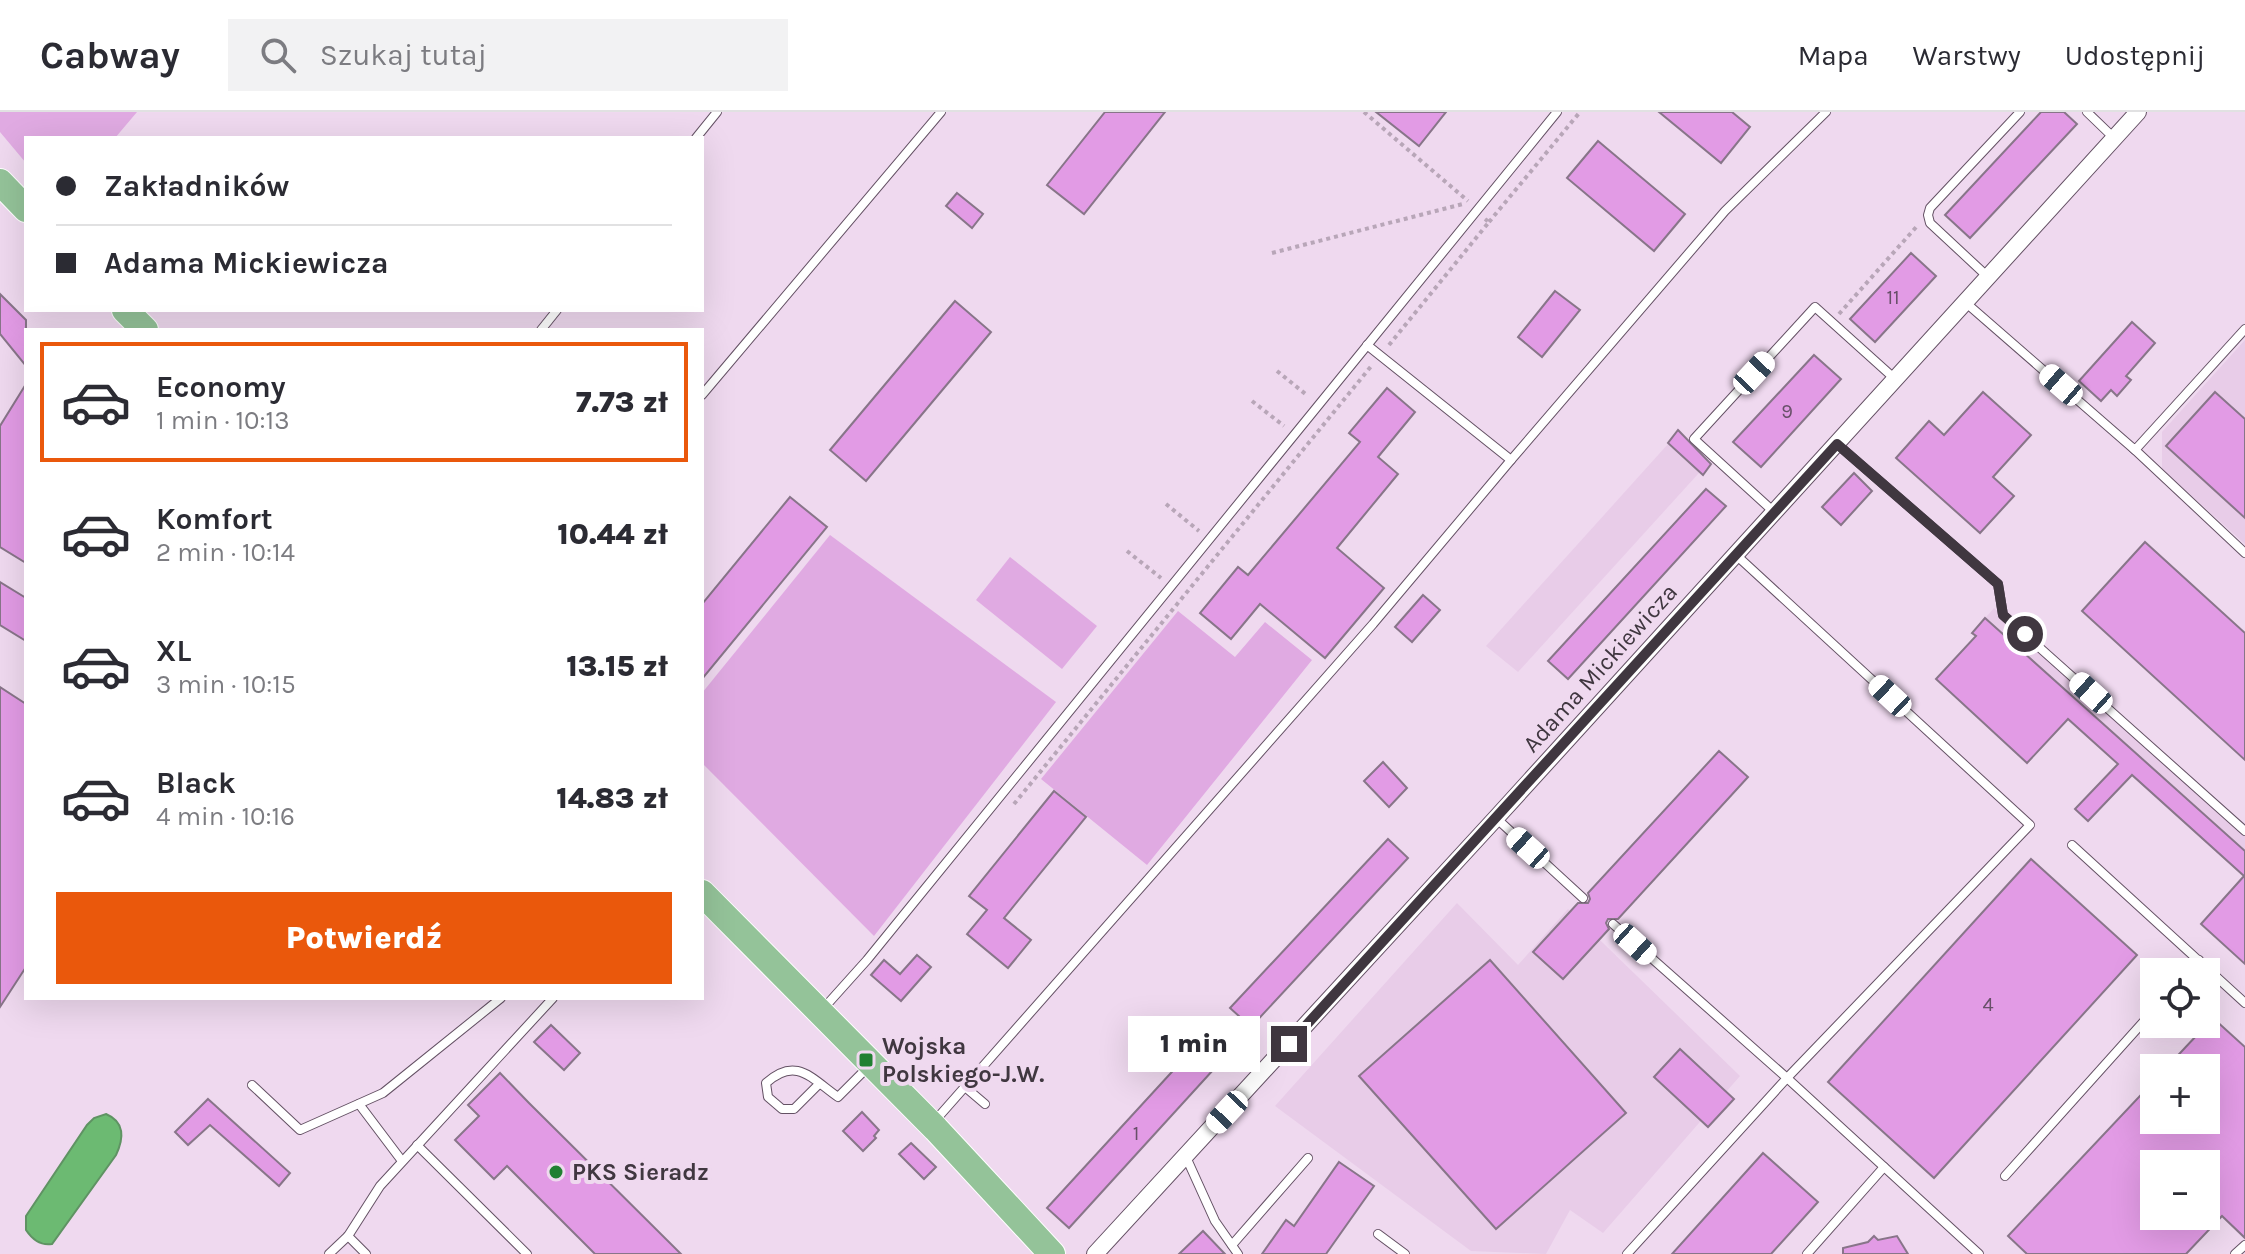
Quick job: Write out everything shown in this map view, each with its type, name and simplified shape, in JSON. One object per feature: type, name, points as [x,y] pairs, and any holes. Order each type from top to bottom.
[{"type":"main road","points":[[0,182],[24,207]]},
{"type":"main road","points":[[127,312],[143,328]]},
{"type":"main road","points":[[704,895],[931,1124],[1052,1254]]},
{"type":"street","name":"Adama Mickiewicza","points":[[1095,1254],[2138,112]]},
{"type":"lane","points":[[698,136],[717,112]]},
{"type":"lane","points":[[704,393],[941,112]]},
{"type":"lane","points":[[820,1012],[867,960],[1557,112]]},
{"type":"lane","points":[[931,1124],[1373,624],[1725,211],[1826,112]]},
{"type":"lane","points":[[1988,277],[1930,223],[1928,215],[1930,208],[2020,112]]},
{"type":"lane","points":[[2087,112],[2114,138]]},
{"type":"lane","points":[[1965,302],[2132,448],[2245,553]]},
{"type":"lane","points":[[1774,512],[1694,439],[1815,307],[1895,380]]},
{"type":"lane","points":[[543,328],[555,312]]},
{"type":"lane","points":[[2132,448],[2135,450],[2245,329]]},
{"type":"lane","points":[[1367,345],[1511,460]]},
{"type":"lane","points":[[1837,444],[1998,584],[2003,615],[2245,831]]},
{"type":"lane","points":[[1627,1254],[1787,1078],[2030,825],[1735,554]]},
{"type":"lane","points":[[1496,818],[1583,898]]},
{"type":"lane","points":[[2072,845],[2197,958]]},
{"type":"lane","points":[[1613,924],[1979,1254]]},
{"type":"lane","points":[[2220,980],[2245,1003]]},
{"type":"lane","points":[[252,1085],[300,1130],[383,1093],[499,1000]]},
{"type":"lane","points":[[329,1254],[348,1236],[380,1186],[551,1000]]},
{"type":"lane","points":[[2005,1176],[2140,1026]]},
{"type":"lane","points":[[819,1084],[794,1109],[782,1109],[768,1097],[766,1083],[778,1072],[793,1068],[819,1084],[838,1097],[870,1065]]},
{"type":"lane","points":[[965,1087],[985,1104]]},
{"type":"lane","points":[[359,1104],[402,1161]]},
{"type":"lane","points":[[417,1145],[527,1254]]},
{"type":"lane","points":[[1186,1157],[1215,1221],[1238,1254]]},
{"type":"lane","points":[[1232,1245],[1308,1158]]},
{"type":"lane","points":[[1807,1254],[1884,1167]]},
{"type":"lane","points":[[1378,1234],[1405,1254]]},
{"type":"lane","points":[[348,1236],[366,1254]]},
{"type":"lane","points":[[2235,1254],[2245,1245]]},
{"type":"path","points":[[1364,112],[1470,203]]},
{"type":"path","points":[[1489,222],[1580,112]]},
{"type":"path","points":[[1832,322],[1928,215]]},
{"type":"path","points":[[1277,371],[1330,417]]},
{"type":"path","points":[[1252,401],[1309,444]]},
{"type":"path","points":[[1166,504],[1209,540],[1225,547]]},
{"type":"path","points":[[1127,551],[1185,596]]},
{"type":"shaded area","points":[[0,112],[137,112],[117,136],[24,136],[24,161],[0,132]]},
{"type":"shaded area","points":[[2245,340],[2245,544],[2162,469],[2162,432]]},
{"type":"shaded area","points":[[1677,434],[1708,463],[1518,672],[1486,646]]},
{"type":"shaded area","points":[[830,535],[1056,702],[874,936],[704,765],[704,691]]},
{"type":"shaded area","points":[[1010,557],[1097,626],[1062,669],[976,600]]},
{"type":"shaded area","points":[[1994,608],[2245,836],[2245,877],[1972,633]]},
{"type":"shaded area","points":[[1178,611],[1235,657],[1265,622],[1312,660],[1147,865],[1041,779]]},
{"type":"shaded area","points":[[1457,903],[1518,965],[1568,909],[1740,1076],[1603,1233],[1570,1210],[1546,1254],[1471,1251],[1275,1106]]},
{"type":"shaded area","points":[[106,1114],[120,1126],[116,1155],[52,1244],[37,1241],[26,1230],[26,1216],[87,1125],[94,1118]]},
{"type":"building","points":[[1105,112],[1165,112],[1084,214],[1047,185]]},
{"type":"building","points":[[1376,112],[1446,112],[1419,146]]},
{"type":"building","points":[[1659,112],[1732,112],[1750,127],[1721,163]]},
{"type":"building","points":[[2041,112],[2064,112],[2077,124],[1970,238],[1945,215]]},
{"type":"building","points":[[1598,141],[1685,214],[1654,251],[1567,178]]},
{"type":"building","points":[[957,193],[983,214],[972,228],[946,206]]},
{"type":"building","points":[[1911,253],[1936,276],[1875,342],[1850,319]]},
{"type":"building","points":[[1555,291],[1580,310],[1542,357],[1518,337]]},
{"type":"building","points":[[0,294],[26,320],[24,364],[0,334]]},
{"type":"building","points":[[955,301],[991,332],[866,481],[830,450]]},
{"type":"building","points":[[2132,322],[2155,343],[2126,376],[2131,380],[2117,396],[2111,390],[2101,401],[2079,381]]},
{"type":"building","points":[[1814,355],[1841,379],[1761,467],[1733,442]]},
{"type":"building","points":[[24,387],[24,562],[0,547],[0,426]]},
{"type":"building","points":[[1387,388],[1415,412],[1378,457],[1398,474],[1337,548],[1384,588],[1325,658],[1260,604],[1231,639],[1200,613],[1238,567],[1248,575],[1360,442],[1349,433]]},
{"type":"building","points":[[1983,392],[2031,435],[1993,477],[2014,496],[1980,533],[1896,458],[1929,421],[1944,435]]},
{"type":"building","points":[[2215,392],[2245,419],[2245,518],[2166,446]]},
{"type":"building","points":[[1678,430],[1711,464],[1703,475],[1668,443]]},
{"type":"building","points":[[1854,473],[1872,491],[1841,525],[1822,507]]},
{"type":"building","points":[[1706,489],[1726,506],[1568,679],[1548,661]]},
{"type":"building","points":[[790,497],[827,527],[704,677],[704,602]]},
{"type":"building","points":[[2145,542],[2245,633],[2245,760],[2082,611]]},
{"type":"building","points":[[0,582],[24,597],[24,640],[0,625]]},
{"type":"building","points":[[1423,595],[1440,610],[1412,642],[1395,627]]},
{"type":"building","points":[[1985,618],[2245,851],[2245,964],[2201,924],[2244,876],[2132,775],[2088,821],[2075,809],[2118,764],[2068,719],[2027,763],[1936,679],[1976,636],[1972,633]]},
{"type":"building","points":[[0,687],[24,703],[24,970],[0,1007]]},
{"type":"building","points":[[1719,751],[1748,777],[1618,919],[1608,919],[1609,929],[1563,979],[1533,952],[1578,903],[1588,903],[1588,893]]},
{"type":"building","points":[[1383,762],[1407,788],[1389,807],[1364,781]]},
{"type":"building","points":[[1054,791],[1086,817],[1004,918],[1031,940],[1008,968],[967,934],[987,910],[969,896]]},
{"type":"building","points":[[1388,839],[1408,858],[1251,1027],[1230,1008]]},
{"type":"building","points":[[2031,859],[2137,955],[1934,1178],[1828,1082]]},
{"type":"building","points":[[917,955],[931,967],[901,1001],[871,975],[884,960],[900,974]]},
{"type":"building","points":[[1490,960],[1626,1113],[1496,1229],[1359,1076]]},
{"type":"building","points":[[2220,1024],[2245,1047],[2245,1238],[2222,1216],[2220,1218],[2220,1150],[2140,1150],[2140,1230],[2209,1230],[2186,1254],[2027,1254],[2008,1236],[2140,1096],[2140,1134],[2220,1134],[2220,1054],[2179,1054],[2194,1038],[2220,1038]]},
{"type":"building","points":[[551,1025],[580,1053],[564,1070],[534,1042]]},
{"type":"building","points":[[1203,1038],[1224,1058],[1069,1228],[1047,1208]]},
{"type":"building","points":[[1680,1049],[1734,1099],[1708,1127],[1654,1077]]},
{"type":"building","name":"PKS Sieradz","points":[[500,1073],[681,1254],[595,1254],[507,1166],[494,1179],[455,1140],[479,1116],[468,1105]]},
{"type":"building","points":[[208,1099],[290,1173],[279,1186],[210,1125],[188,1145],[175,1132]]},
{"type":"building","points":[[862,1112],[879,1130],[874,1136],[876,1138],[863,1151],[843,1131]]},
{"type":"building","points":[[911,1143],[936,1167],[924,1179],[899,1154]]},
{"type":"building","points":[[1763,1153],[1818,1202],[1771,1254],[1672,1254]]},
{"type":"building","points":[[1339,1162],[1374,1186],[1326,1254],[1262,1254],[1286,1220],[1294,1226]]},
{"type":"building","points":[[1203,1231],[1225,1254],[1179,1254]]},
{"type":"building","points":[[1874,1236],[1878,1240],[1897,1236],[1908,1254],[1843,1254],[1843,1248],[1868,1242]]},
{"type":"place","name":"Wojska Polskiego-J.W.","points":[[866,1060]]},
{"type":"place","name":"PKS Sieradz","points":[[556,1172]]},
{"type":"route","points":[[1289,1044],[1837,444],[1998,584],[2003,615],[2025,634]]}]
